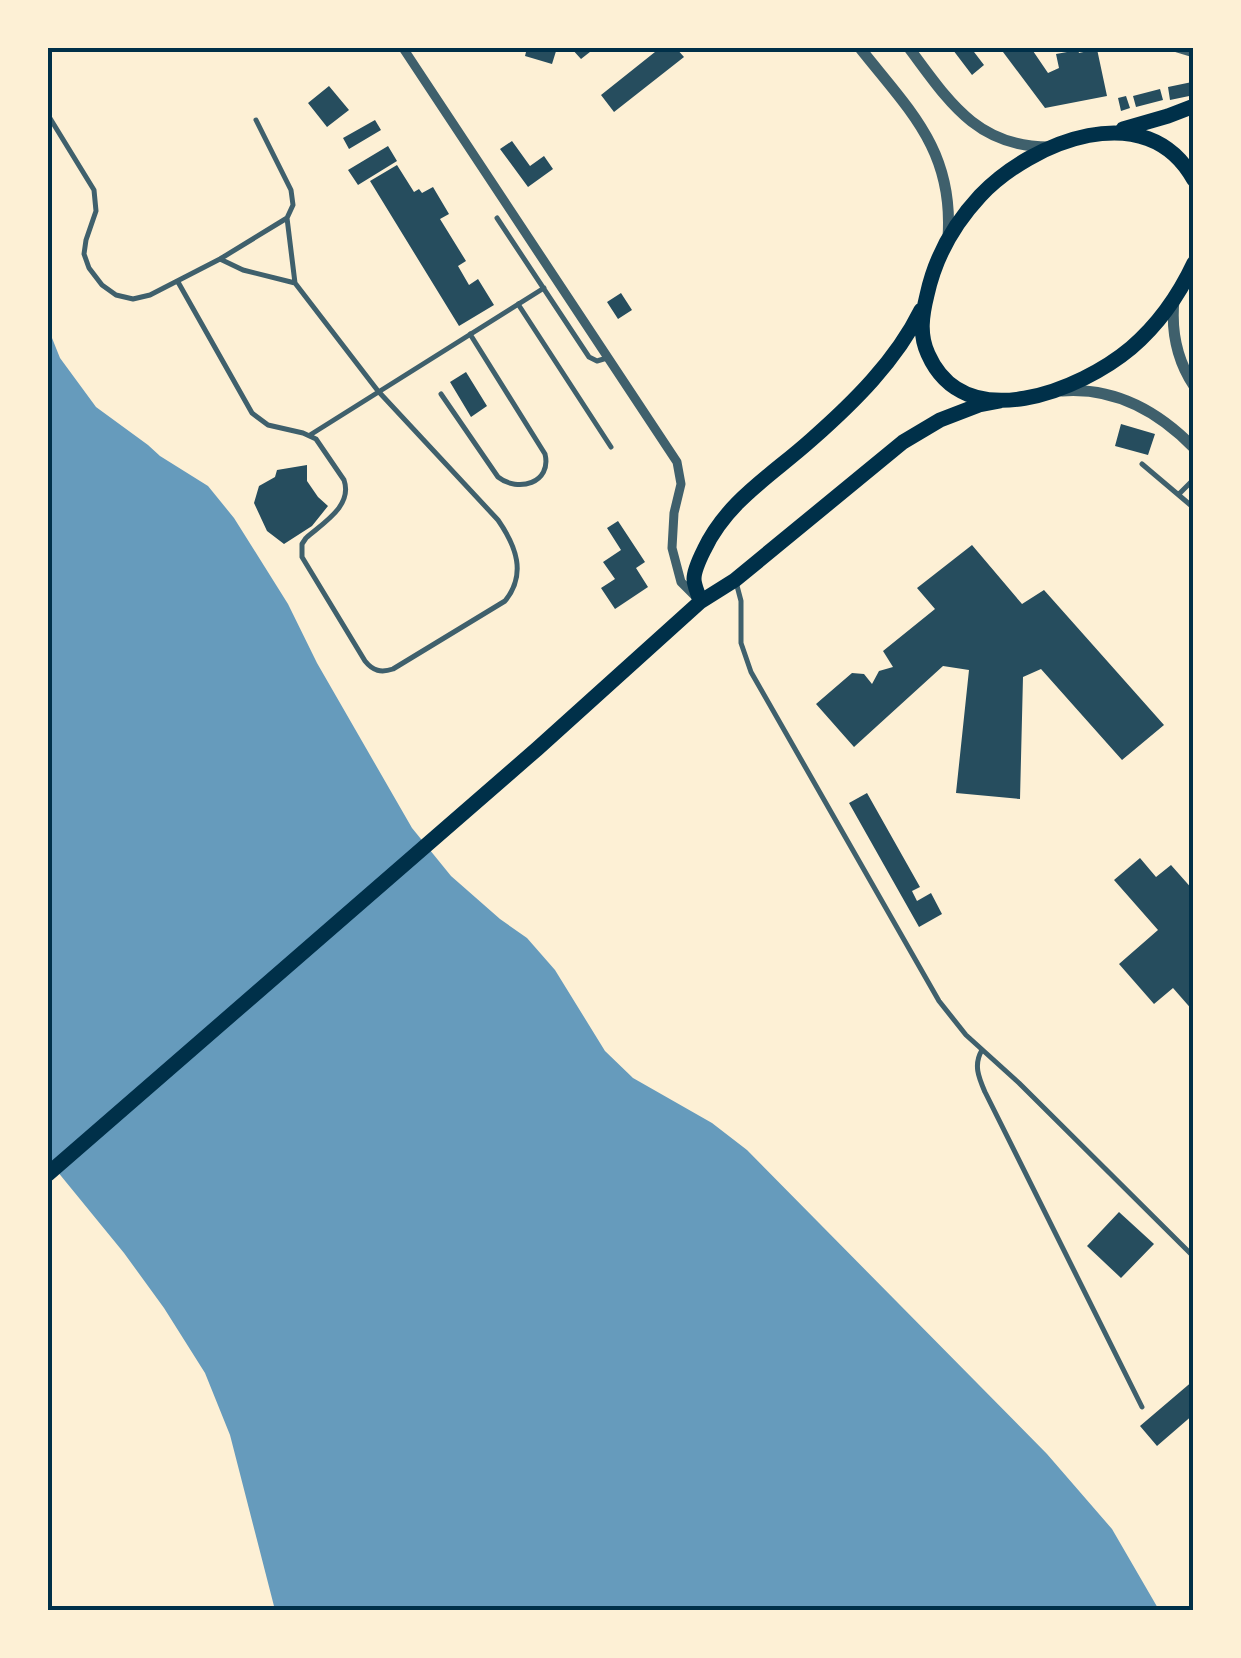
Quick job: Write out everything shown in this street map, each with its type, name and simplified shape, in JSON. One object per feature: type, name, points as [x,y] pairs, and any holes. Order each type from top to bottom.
[{"type":"main road","points":[[1000,401],[965,393],[950,383],[937,370],[923,337],[922,319],[934,270],[963,216],[1003,175],[1053,147],[1194,106]]},
{"type":"main road","points":[[1109,132],[1132,133],[1153,140],[1172,152],[1194,180]]},
{"type":"main road","points":[[48,1174],[537,749],[700,602],[735,580],[903,442],[940,420],[980,405],[1052,392],[1105,367],[1154,326],[1194,263]]},
{"type":"main road","points":[[700,602],[694,578],[721,521],[750,490],[812,440],[864,389],[892,356],[925,301]]},
{"type":"street","points":[[403,48],[680,469],[672,548],[681,582],[700,602]]},
{"type":"street","points":[[860,48],[932,144],[946,181],[948,240]]},
{"type":"street","points":[[909,48],[950,103],[974,126],[1020,145],[1053,147]]},
{"type":"street","points":[[1174,300],[1176,348],[1194,386]]},
{"type":"street","points":[[1052,392],[1097,392],[1129,401],[1159,417],[1194,448]]},
{"type":"lane","points":[[1171,48],[1194,55]]},
{"type":"lane","points":[[48,115],[94,190],[96,211],[84,254],[89,268],[108,291],[124,298],[150,296],[287,218]]},
{"type":"lane","points":[[178,282],[252,412],[278,429],[310,435],[321,444],[344,480],[347,494],[341,506],[306,538],[302,557],[370,668],[385,672],[498,607],[515,586],[518,567],[510,539],[498,520],[378,391],[295,284],[287,218],[293,205],[292,190],[256,120]]},
{"type":"lane","points":[[497,218],[589,357],[597,361],[610,358]]},
{"type":"lane","points":[[220,259],[295,284]]},
{"type":"lane","points":[[310,435],[544,288]]},
{"type":"lane","points":[[518,304],[611,447]]},
{"type":"lane","points":[[441,394],[504,482],[526,485],[543,474],[545,454],[470,334]]},
{"type":"lane","points":[[1142,464],[1194,508]]},
{"type":"lane","points":[[1179,494],[1194,479]]},
{"type":"lane","points":[[735,580],[741,601],[741,643],[750,672],[938,1001],[966,1035],[1194,1256]]},
{"type":"lane","points":[[982,1050],[977,1064],[985,1092],[1142,1407]]},
{"type":"water","points":[[48,328],[60,358],[96,407],[160,456],[208,486],[234,518],[288,604],[317,663],[412,828],[451,876],[527,938],[555,970],[605,1051],[633,1078],[712,1123],[747,1150],[1047,1454],[1112,1529],[1159,1610],[275,1610],[230,1435],[205,1373],[124,1253],[48,1160]]},
{"type":"building","points":[[527,48],[557,48],[552,64],[525,56]]},
{"type":"building","points":[[571,48],[595,48],[581,59]]},
{"type":"building","points":[[660,48],[676,48],[684,57],[614,112],[601,95]]},
{"type":"building","points":[[971,48],[984,65],[972,75],[953,50]]},
{"type":"building","points":[[1000,48],[1031,48],[1048,73],[1059,68],[1056,54],[1097,49],[1107,96],[1045,108]]},
{"type":"building","points":[[1192,82],[1194,95],[1170,100],[1168,87]]},
{"type":"building","points":[[329,86],[349,110],[327,127],[308,103]]},
{"type":"building","points":[[1160,89],[1163,100],[1136,107],[1133,96]]},
{"type":"building","points":[[1126,96],[1130,108],[1121,111],[1118,98]]},
{"type":"building","points":[[375,120],[381,130],[349,149],[343,138]]},
{"type":"building","points":[[512,141],[530,166],[544,156],[553,169],[528,187],[500,149]]},
{"type":"building","points":[[388,146],[397,161],[358,185],[348,170]]},
{"type":"building","points":[[397,165],[414,192],[419,189],[422,193],[433,187],[449,214],[440,219],[466,261],[458,266],[469,285],[478,279],[494,305],[459,326],[370,181]]},
{"type":"building","points":[[621,293],[632,310],[618,319],[607,302]]},
{"type":"building","points":[[466,372],[487,406],[471,417],[450,382]]},
{"type":"building","points":[[1121,424],[1155,434],[1148,455],[1115,446]]},
{"type":"building","points":[[307,465],[307,481],[328,506],[312,526],[284,544],[267,531],[254,503],[259,486],[275,477],[277,470]]},
{"type":"building","points":[[618,521],[645,562],[636,568],[648,587],[615,609],[601,588],[615,579],[603,562],[621,550],[607,528]]},
{"type":"building","points":[[972,545],[1022,604],[1044,590],[1164,725],[1122,760],[1041,669],[1023,677],[1020,799],[956,793],[969,670],[943,666],[854,747],[816,704],[852,673],[864,674],[872,684],[879,671],[893,667],[883,651],[935,609],[917,588]]},
{"type":"building","points":[[867,793],[920,887],[912,891],[917,901],[931,893],[942,914],[919,927],[849,803]]},
{"type":"building","points":[[1140,858],[1156,877],[1171,865],[1194,891],[1194,1012],[1173,988],[1154,1004],[1119,964],[1158,930],[1114,880]]},
{"type":"building","points":[[1119,1212],[1154,1244],[1121,1278],[1087,1246]]},
{"type":"building","points":[[1194,1380],[1194,1414],[1157,1446],[1140,1426]]}]
